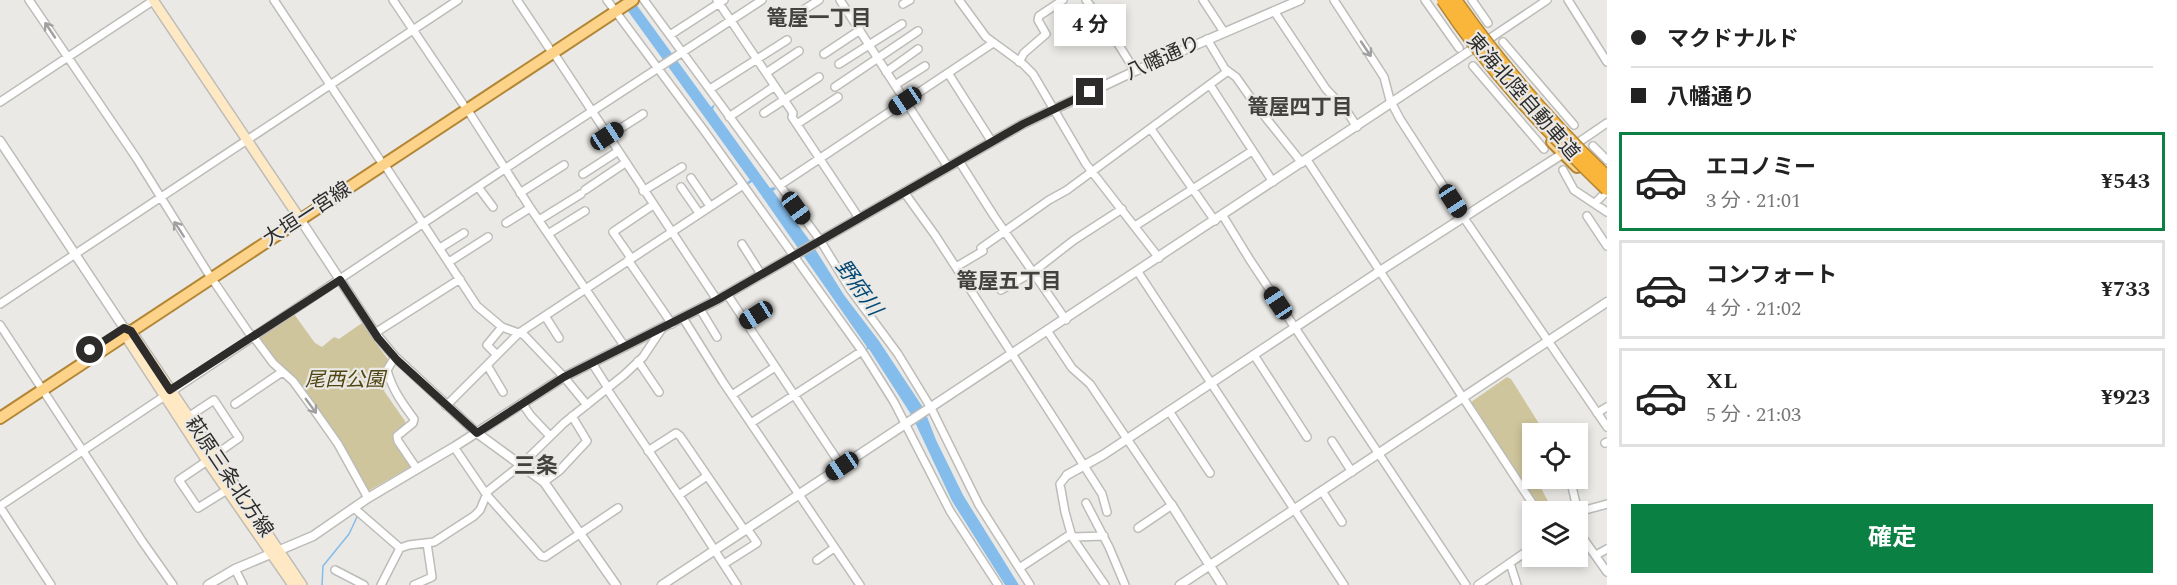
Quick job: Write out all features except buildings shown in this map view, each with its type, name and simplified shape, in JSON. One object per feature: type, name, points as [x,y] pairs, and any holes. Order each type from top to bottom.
[{"type":"highway","name":"東海北陸自動車道","points":[[1455,0],[1529,95],[1568,139],[1607,177]]},
{"type":"highway","name":"東海北陸自動車道","points":[[1437,3],[1606,193]]},
{"type":"main road","points":[[153,0],[298,217]]},
{"type":"main road","points":[[611,6],[622,0]]},
{"type":"main road","points":[[611,6],[633,0]]},
{"type":"main road","points":[[1460,0],[1489,39],[1530,83],[1579,142],[1607,170]]},
{"type":"main road","points":[[1437,3],[1511,104],[1606,193]]},
{"type":"main road","name":"大垣一宮線","points":[[0,411],[126,332],[551,50],[611,6]]},
{"type":"main road","name":"萩原三条北方線","points":[[126,332],[275,553],[292,585]]},
{"type":"main road","name":"大垣一宮線","points":[[0,418],[41,386]]},
{"type":"main road","name":"萩原三条北方線","points":[[167,393],[188,417],[227,490],[302,585]]},
{"type":"street","points":[[29,0],[209,275],[249,333],[273,363],[293,381],[338,444],[368,498]]},
{"type":"street","points":[[0,102],[153,0]]},
{"type":"street","points":[[274,0],[477,306],[502,327],[519,333],[564,377],[587,405]]},
{"type":"street","points":[[393,0],[625,347]]},
{"type":"street","points":[[0,304],[458,0]]},
{"type":"street","points":[[517,0],[717,300]]},
{"type":"street","points":[[644,0],[820,240],[850,289],[898,354],[931,408],[979,505],[1030,585]]},
{"type":"street","points":[[51,585],[0,507],[167,393],[762,0]]},
{"type":"street","points":[[797,14],[819,0]]},
{"type":"street","points":[[840,0],[948,167]]},
{"type":"street","points":[[959,0],[979,30],[1033,74],[1092,172],[1159,258]]},
{"type":"street","points":[[1019,62],[1024,53],[1046,34],[1038,20],[1039,16],[1063,0]]},
{"type":"street","points":[[1086,0],[1113,34],[1135,70]]},
{"type":"street","points":[[1203,0],[1224,32]]},
{"type":"street","name":"八幡通り","points":[[208,585],[235,569],[313,537],[368,498],[477,433],[564,377],[717,300],[1054,108],[1135,70],[1300,0]]},
{"type":"street","points":[[1334,0],[1384,78],[1392,104],[1464,218],[1607,427]]},
{"type":"street","points":[[1425,0],[1437,3],[1459,48]]},
{"type":"street","points":[[1472,0],[1488,23]]},
{"type":"street","points":[[662,585],[747,531],[1547,0]]},
{"type":"street","points":[[1568,0],[1607,62]]},
{"type":"street","points":[[670,35],[720,1],[730,21],[775,86],[797,124],[859,218]]},
{"type":"street","points":[[611,6],[743,185],[861,351],[894,402],[950,511],[998,585]]},
{"type":"street","points":[[1274,11],[1326,89],[1346,110],[1357,127]]},
{"type":"street","points":[[840,64],[902,24]]},
{"type":"street","points":[[824,54],[860,30]]},
{"type":"street","points":[[835,87],[918,31]]},
{"type":"street","points":[[1207,39],[1219,61],[1236,77],[1258,108],[1305,161],[1532,501]]},
{"type":"street","points":[[710,89],[787,40]]},
{"type":"street","points":[[1503,42],[1530,83],[1574,125]]},
{"type":"street","points":[[780,185],[993,43]]},
{"type":"street","points":[[886,72],[918,49]]},
{"type":"street","points":[[766,73],[799,51]]},
{"type":"street","points":[[895,85],[925,66]]},
{"type":"street","points":[[1473,66],[1511,104],[1544,148]]},
{"type":"street","points":[[956,267],[982,251],[981,248],[1004,231],[1092,172],[1228,71]]},
{"type":"street","points":[[948,73],[992,142]]},
{"type":"street","points":[[764,113],[819,77]]},
{"type":"street","points":[[1210,85],[1273,182]]},
{"type":"street","points":[[729,117],[775,86]]},
{"type":"street","points":[[797,124],[838,97]]},
{"type":"street","points":[[607,136],[642,114]]},
{"type":"street","points":[[1105,585],[1071,534],[1060,484],[1067,475],[1128,439],[1607,123]]},
{"type":"street","points":[[1151,129],[1194,189],[1219,218],[1295,328],[1466,585]]},
{"type":"street","points":[[0,141],[126,332]]},
{"type":"street","points":[[1593,146],[1607,160]]},
{"type":"street","points":[[1135,226],[1252,151]]},
{"type":"street","points":[[583,174],[617,152]]},
{"type":"street","points":[[959,161],[1066,320]]},
{"type":"street","points":[[539,220],[625,163]]},
{"type":"street","points":[[520,193],[564,165]]},
{"type":"street","points":[[643,191],[682,166]]},
{"type":"street","points":[[1563,170],[1574,190],[1607,212]]},
{"type":"street","points":[[691,178],[710,206]]},
{"type":"street","points":[[446,406],[519,333],[743,185]]},
{"type":"street","points":[[478,187],[493,207]]},
{"type":"street","points":[[681,187],[699,213]]},
{"type":"street","points":[[904,192],[956,267],[1102,494],[1107,512]]},
{"type":"street","points":[[1594,202],[1606,193]]},
{"type":"street","points":[[653,206],[613,232],[672,324]]},
{"type":"street","points":[[506,223],[530,208]]},
{"type":"street","points":[[1002,290],[1034,272],[1074,240],[1122,209]]},
{"type":"street","points":[[548,234],[585,211]]},
{"type":"street","points":[[1587,216],[1607,246]]},
{"type":"street","points":[[298,217],[375,333],[395,357],[477,433],[544,482],[616,585]]},
{"type":"street","points":[[440,248],[464,232]]},
{"type":"street","points":[[449,262],[488,237]]},
{"type":"street","points":[[742,244],[761,274]]},
{"type":"street","points":[[1138,272],[1344,585]]},
{"type":"street","points":[[375,333],[460,279]]},
{"type":"street","points":[[727,294],[842,466]]},
{"type":"street","points":[[1180,585],[1607,302]]},
{"type":"street","points":[[746,322],[767,308]]},
{"type":"street","points":[[700,309],[717,337]]},
{"type":"street","points":[[545,316],[559,338]]},
{"type":"street","points":[[683,318],[860,585]]},
{"type":"street","points":[[0,325],[173,585]]},
{"type":"street","points":[[497,355],[487,345],[502,327]]},
{"type":"street","points":[[400,548],[427,543],[442,537],[474,516],[480,510],[486,494],[522,464],[572,416],[638,361],[661,330]]},
{"type":"street","points":[[1048,332],[1072,368],[1090,384],[1128,439],[1222,585]]},
{"type":"street","points":[[751,423],[861,351]]},
{"type":"street","points":[[1254,355],[1308,437]]},
{"type":"street","points":[[395,357],[387,370],[396,388],[396,394],[414,419],[413,423],[397,436],[417,469]]},
{"type":"street","points":[[638,361],[659,392]]},
{"type":"street","points":[[592,363],[724,564],[733,583]]},
{"type":"street","points":[[487,365],[502,392]]},
{"type":"street","points":[[732,395],[775,367]]},
{"type":"street","points":[[235,404],[282,372]]},
{"type":"street","points":[[188,417],[214,400],[239,438],[179,480],[198,508],[227,490]]},
{"type":"street","points":[[522,403],[550,436]]},
{"type":"street","points":[[1597,413],[1607,406]]},
{"type":"street","points":[[1169,411],[1210,473]]},
{"type":"street","points":[[544,482],[559,471],[586,441],[572,416]]},
{"type":"street","points":[[648,451],[676,433],[680,436],[757,543],[724,564]]},
{"type":"street","points":[[1332,441],[1352,471]]},
{"type":"street","points":[[454,447],[486,494],[541,556],[545,557],[618,508]]},
{"type":"street","points":[[679,495],[707,476]]},
{"type":"street","points":[[1322,492],[1342,522]]},
{"type":"street","points":[[1086,503],[1104,536],[1125,585]]},
{"type":"street","points":[[1588,509],[1607,504]]},
{"type":"street","points":[[1138,528],[1171,505]]},
{"type":"street","points":[[354,508],[400,548]]},
{"type":"street","points":[[1020,567],[1071,534]]},
{"type":"street","points":[[1071,534],[1074,537],[1104,536]]},
{"type":"street","points":[[414,585],[432,577],[427,543]]},
{"type":"street","points":[[1588,544],[1607,572]]},
{"type":"street","points":[[381,585],[400,548]]},
{"type":"street","points":[[817,560],[834,548]]},
{"type":"street","points":[[1596,555],[1607,549]]},
{"type":"street","points":[[1478,585],[1522,555]]},
{"type":"street","points":[[1510,563],[1517,585]]},
{"type":"street","points":[[235,569],[243,585]]},
{"type":"street","points":[[335,570],[364,585]]},
{"type":"green space","name":"尾西公園","points":[[294,314],[315,343],[322,347],[334,337],[339,339],[362,323],[389,361],[386,368],[384,391],[406,425],[394,432],[394,437],[412,466],[368,491],[346,450],[289,374],[257,338]]},
{"type":"green space","points":[[1507,377],[1511,379],[1539,423],[1522,423],[1522,486],[1471,406],[1471,402]]},
{"type":"green space","points":[[1524,489],[1542,489],[1548,501],[1532,501]]},
{"type":"water","points":[[620,0],[633,0],[711,107],[715,104],[713,109],[770,188],[776,189],[773,191],[810,241],[844,295],[879,341],[924,409],[936,440],[963,495],[1019,585],[1005,585],[952,501],[912,416],[869,349],[866,350],[867,347],[752,182],[747,185],[746,183],[750,180]]},
{"type":"waterway","points":[[322,585],[323,566],[349,534],[357,517]]},
{"type":"district","name":"篭屋一丁目","points":[[819,19]]},
{"type":"district","name":"篭屋四丁目","points":[[1300,108]]},
{"type":"district","name":"篭屋五丁目","points":[[1009,282]]},
{"type":"district","name":"三条","points":[[536,466]]},
{"type":"route","points":[[90,350],[124,328],[131,331],[170,390],[340,280],[378,338],[397,360],[477,433],[564,377],[717,300],[1023,124],[1090,92]]},
{"type":"water label","name":"野府川","points":[[858,288]]}]
